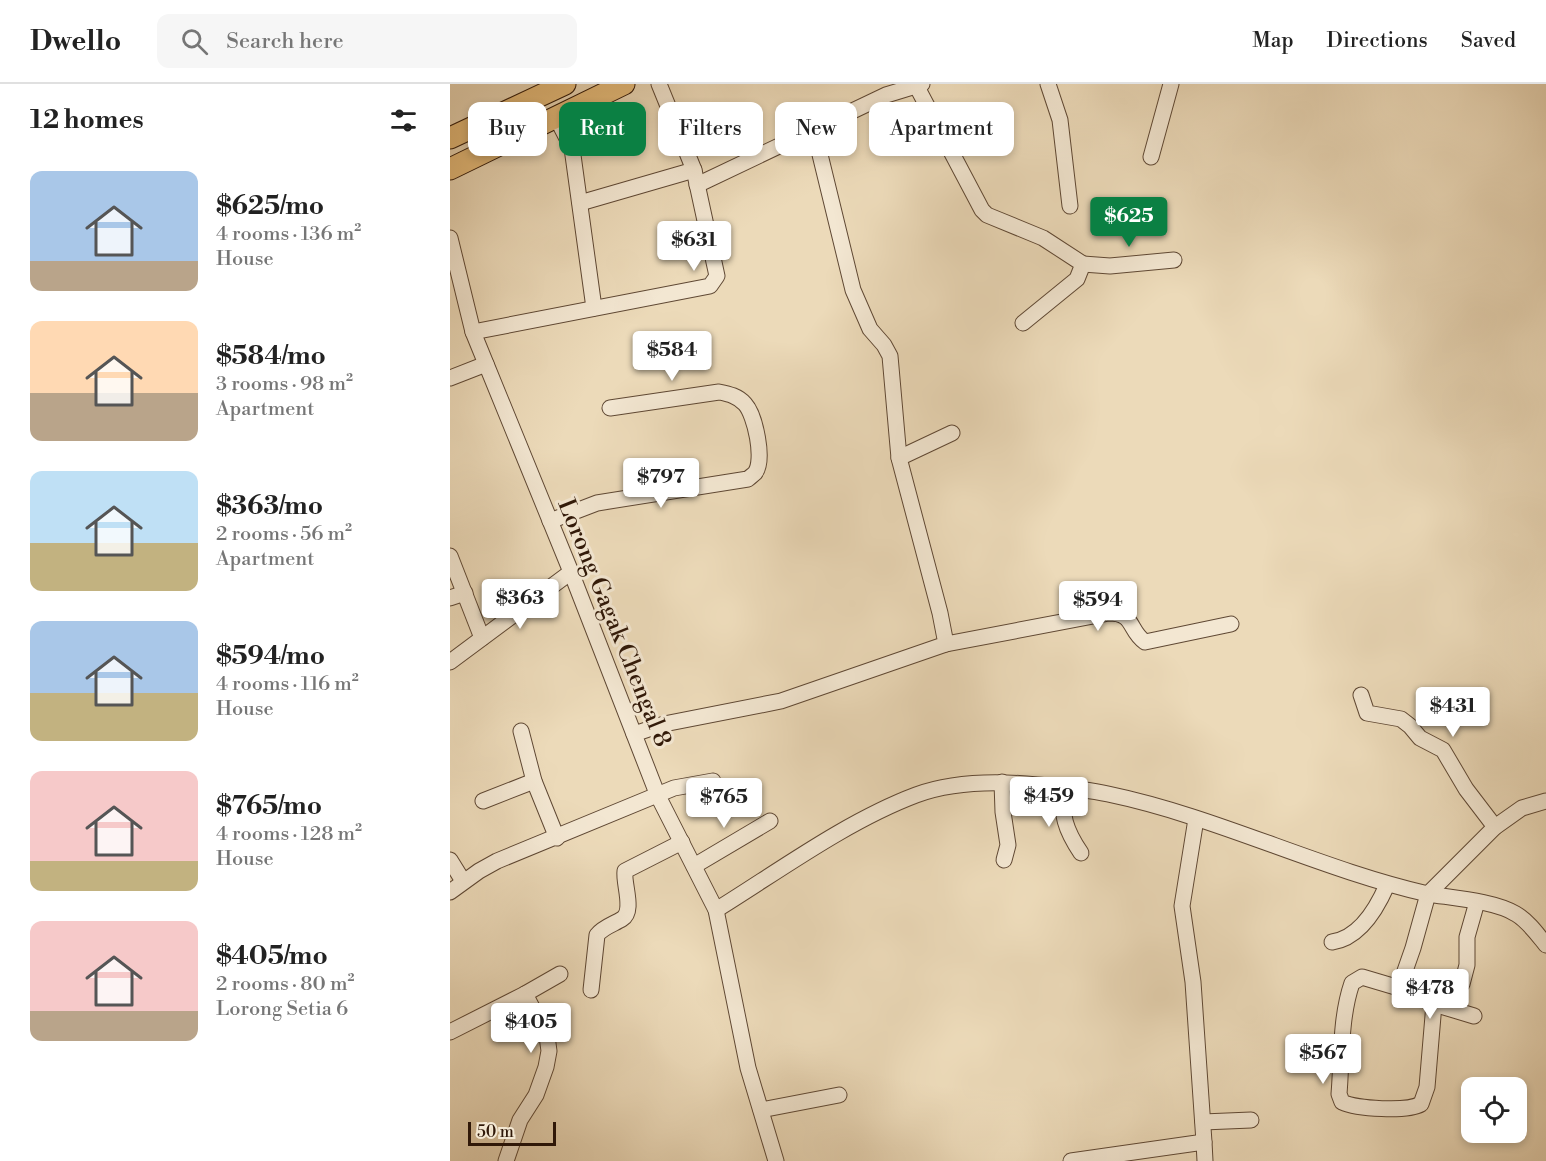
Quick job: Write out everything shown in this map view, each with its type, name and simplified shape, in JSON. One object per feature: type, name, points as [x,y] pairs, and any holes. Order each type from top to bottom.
[{"type":"highway","points":[[450,138],[566,84]]},
{"type":"highway","points":[[450,169],[624,84]]},
{"type":"street","points":[[473,332],[710,286],[714,283],[717,276],[695,177],[658,84]]},
{"type":"street","points":[[1048,84],[1060,120],[1070,206]]},
{"type":"street","points":[[1151,157],[1171,84]]},
{"type":"street","points":[[857,109],[886,95],[919,85],[982,210],[987,215],[1043,238],[1083,264],[1110,266],[1174,260]]},
{"type":"street","points":[[556,117],[572,148],[594,308]]},
{"type":"street","points":[[580,203],[695,177],[775,145]]},
{"type":"street","points":[[820,156],[853,290],[870,329],[890,356],[899,458],[940,613],[945,644]]},
{"type":"street","name":"Lorong Gagak Chengal 8","points":[[450,238],[473,332],[658,796],[716,910],[748,1068],[776,1161]]},
{"type":"street","points":[[1023,323],[1077,279],[1083,264]]},
{"type":"street","points":[[450,378],[486,364]]},
{"type":"street","points":[[550,521],[597,503],[748,479],[756,472],[759,462],[755,422],[745,404],[733,394],[719,392],[610,408]]},
{"type":"street","points":[[899,458],[952,433]]},
{"type":"street","points":[[450,556],[457,596],[482,638]]},
{"type":"street","points":[[450,662],[571,573]]},
{"type":"street","points":[[634,734],[664,724],[781,701],[945,644],[1109,613],[1120,613],[1128,618],[1145,642],[1231,624]]},
{"type":"street","points":[[1361,695],[1367,713],[1401,719],[1420,738],[1443,750],[1466,789],[1495,827]]},
{"type":"street","points":[[521,731],[534,782],[557,838]]},
{"type":"street","points":[[450,892],[463,881],[497,861],[681,786],[713,781]]},
{"type":"street","points":[[483,801],[534,782]]},
{"type":"street","points":[[1002,782],[1003,812],[1008,845],[1004,861]]},
{"type":"street","points":[[716,910],[851,826],[915,795],[944,787],[1002,782],[1107,794],[1156,806],[1387,885],[1478,902],[1517,915],[1546,945]]},
{"type":"street","points":[[1061,787],[1065,824],[1069,835],[1082,853]]},
{"type":"street","points":[[1399,988],[1428,894],[1495,827],[1522,808],[1546,801]]},
{"type":"street","points":[[1196,819],[1182,906],[1193,982],[1205,1161]]},
{"type":"street","points":[[694,866],[770,821]]},
{"type":"street","points":[[591,990],[597,935],[624,918],[628,912],[625,872],[682,842]]},
{"type":"street","points":[[450,860],[463,881]]},
{"type":"street","points":[[1332,942],[1342,941],[1356,932],[1376,907],[1387,885]]},
{"type":"street","points":[[1461,984],[1467,965],[1467,937],[1478,902]]},
{"type":"street","points":[[450,1032],[560,974]]},
{"type":"street","points":[[1434,1004],[1427,1087],[1421,1104],[1411,1108],[1346,1104],[1340,1099],[1348,995],[1352,983],[1362,977],[1399,988],[1434,1004],[1474,1017]]},
{"type":"street","points":[[506,1161],[520,1120],[536,1095],[546,1068],[549,1051],[547,1036],[525,994]]},
{"type":"street","points":[[761,1110],[839,1095]]},
{"type":"street","points":[[1203,1122],[1251,1120]]},
{"type":"street","points":[[1071,1161],[1204,1142]]}]
